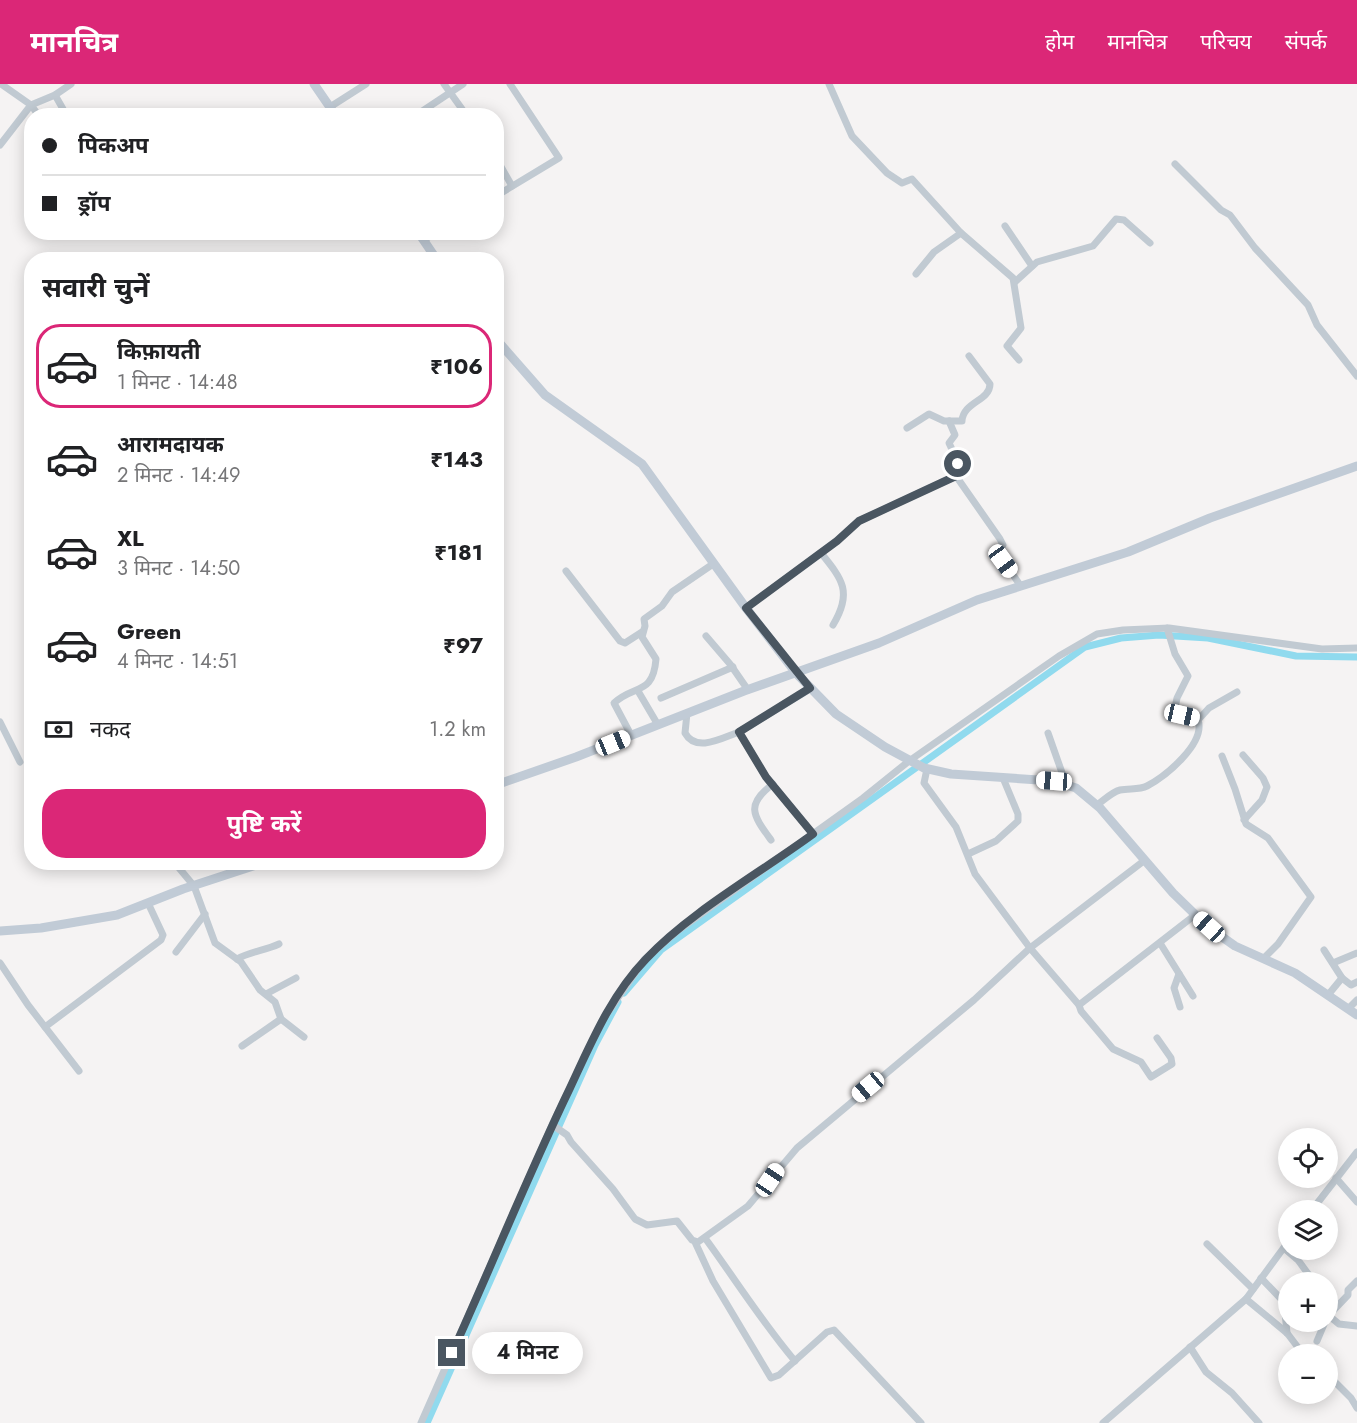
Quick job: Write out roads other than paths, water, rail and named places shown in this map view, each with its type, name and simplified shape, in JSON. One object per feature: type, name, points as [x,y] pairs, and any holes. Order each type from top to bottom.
[{"type":"street","points":[[1,84],[33,108]]},
{"type":"street","points":[[29,108],[56,95],[71,84]]},
{"type":"street","points":[[314,84],[331,108]]},
{"type":"street","points":[[337,108],[366,84]]},
{"type":"street","points":[[444,84],[460,108]]},
{"type":"street","points":[[427,108],[463,84]]},
{"type":"street","points":[[504,191],[559,158],[510,84]]},
{"type":"street","points":[[829,84],[852,136],[887,173],[902,183],[910,178],[914,181],[961,232],[1015,282],[1021,328],[1007,346],[1019,360]]},
{"type":"street","points":[[56,95],[63,108]]},
{"type":"street","points":[[0,145],[24,114]]},
{"type":"street","points":[[1175,164],[1221,210],[1230,215],[1255,248],[1308,305],[1317,325],[1357,376]]},
{"type":"street","points":[[504,172],[512,186]]},
{"type":"street","points":[[1015,282],[1043,259],[1093,246],[1116,219],[1124,220],[1150,243]]},
{"type":"street","points":[[1005,226],[1032,266]]},
{"type":"street","points":[[916,274],[934,252],[961,232]]},
{"type":"street","points":[[504,348],[545,395],[642,464],[712,564],[796,673],[843,719],[926,769],[1066,784],[1085,794],[1195,915],[1223,938],[1295,973],[1357,1015]]},
{"type":"street","points":[[907,428],[928,414],[944,421],[962,421],[965,411],[990,390],[990,384],[969,356]]},
{"type":"street","points":[[949,421],[955,435],[949,443],[957,460],[956,476],[1000,539],[1003,545],[998,553],[1020,585]]},
{"type":"street","points":[[504,781],[879,643],[977,600],[1128,552],[1210,518],[1357,466]]},
{"type":"street","points":[[746,608],[868,516],[956,476]]},
{"type":"street","points":[[821,553],[841,576],[844,587],[839,614],[833,625]]},
{"type":"street","points":[[631,735],[614,703],[649,684],[656,663],[655,655],[644,640],[642,632],[645,617],[662,606],[672,592],[712,564]]},
{"type":"street","points":[[566,572],[620,641],[625,643],[642,632]]},
{"type":"street","points":[[1167,629],[1172,646],[1188,676],[1175,704],[1176,708],[1182,715],[1198,720]]},
{"type":"street","points":[[421,1423],[602,1021],[644,960],[676,932],[1042,668],[1090,637],[1123,630],[1167,629],[1322,649],[1357,648]]},
{"type":"street","points":[[706,636],[733,667],[748,690]]},
{"type":"street","points":[[661,698],[733,667]]},
{"type":"street","points":[[687,714],[685,733],[694,743],[703,744],[739,732],[810,688]]},
{"type":"street","points":[[638,691],[658,725]]},
{"type":"street","points":[[1198,720],[1209,708],[1237,692]]},
{"type":"street","points":[[1097,805],[1117,790],[1145,787],[1175,765],[1195,741],[1200,728],[1198,720]]},
{"type":"street","points":[[0,722],[20,762]]},
{"type":"street","points":[[739,732],[773,784],[813,834]]},
{"type":"street","points":[[1048,733],[1066,784]]},
{"type":"street","points":[[1244,755],[1263,778],[1267,787],[1262,800],[1244,820]]},
{"type":"street","points":[[1222,756],[1236,789],[1244,820],[1249,827],[1268,838],[1311,897],[1278,944],[1264,958]]},
{"type":"street","points":[[926,769],[924,783],[956,826],[975,874],[1030,948],[1113,1049],[1141,1062],[1151,1077],[1172,1064],[1171,1058],[1157,1038]]},
{"type":"street","points":[[968,854],[996,841],[1018,821],[1018,814],[1003,778]]},
{"type":"street","points":[[771,840],[758,821],[755,803],[759,796],[773,784]]},
{"type":"street","points":[[695,1242],[705,1238],[752,1202],[797,1148],[974,1000],[1030,948],[1145,860]]},
{"type":"street","points":[[181,870],[194,885],[206,914],[214,943],[245,967],[260,990],[276,1002],[281,1019],[304,1038]]},
{"type":"street","points":[[0,931],[78,923],[117,915],[240,870]]},
{"type":"street","points":[[45,1027],[160,940],[163,935],[148,903]]},
{"type":"street","points":[[176,952],[206,914]]},
{"type":"street","points":[[1079,1005],[1195,915]]},
{"type":"street","points":[[1160,943],[1193,996]]},
{"type":"street","points":[[237,959],[250,952],[264,951],[279,944]]},
{"type":"street","points":[[1324,950],[1342,978],[1352,985],[1357,982]]},
{"type":"street","points":[[1334,963],[1357,953]]},
{"type":"street","points":[[0,963],[79,1071]]},
{"type":"street","points":[[1179,974],[1174,988],[1180,1007]]},
{"type":"street","points":[[266,994],[296,978]]},
{"type":"street","points":[[1328,995],[1342,978]]},
{"type":"street","points":[[1348,1009],[1357,1000]]},
{"type":"street","points":[[242,1046],[281,1019]]},
{"type":"street","points":[[554,1125],[567,1135],[613,1189],[635,1220],[647,1225],[677,1221],[695,1242],[713,1281],[767,1375],[775,1378],[827,1332],[834,1330],[921,1423]]},
{"type":"street","points":[[1338,1176],[1357,1152]]},
{"type":"street","points":[[1338,1180],[1357,1202]]},
{"type":"street","points":[[705,1238],[742,1287],[764,1322],[795,1361]]},
{"type":"street","points":[[1207,1244],[1253,1289]]},
{"type":"street","points":[[1102,1423],[1246,1299],[1278,1256]]},
{"type":"street","points":[[1261,1278],[1284,1302],[1287,1333]]},
{"type":"street","points":[[1338,1305],[1357,1281]]},
{"type":"street","points":[[1246,1299],[1287,1333],[1295,1344]]},
{"type":"street","points":[[1338,1323],[1357,1326]]},
{"type":"street","points":[[1317,1341],[1321,1332]]},
{"type":"street","points":[[1190,1347],[1206,1372],[1232,1393],[1259,1423]]},
{"type":"street","points":[[1338,1385],[1357,1408]]},
{"type":"waterway","points":[[624,993],[661,950],[1085,647],[1121,638],[1159,635],[1208,638],[1296,656],[1357,657]]},
{"type":"waterway","points":[[427,1423],[595,1045],[618,1002]]}]
